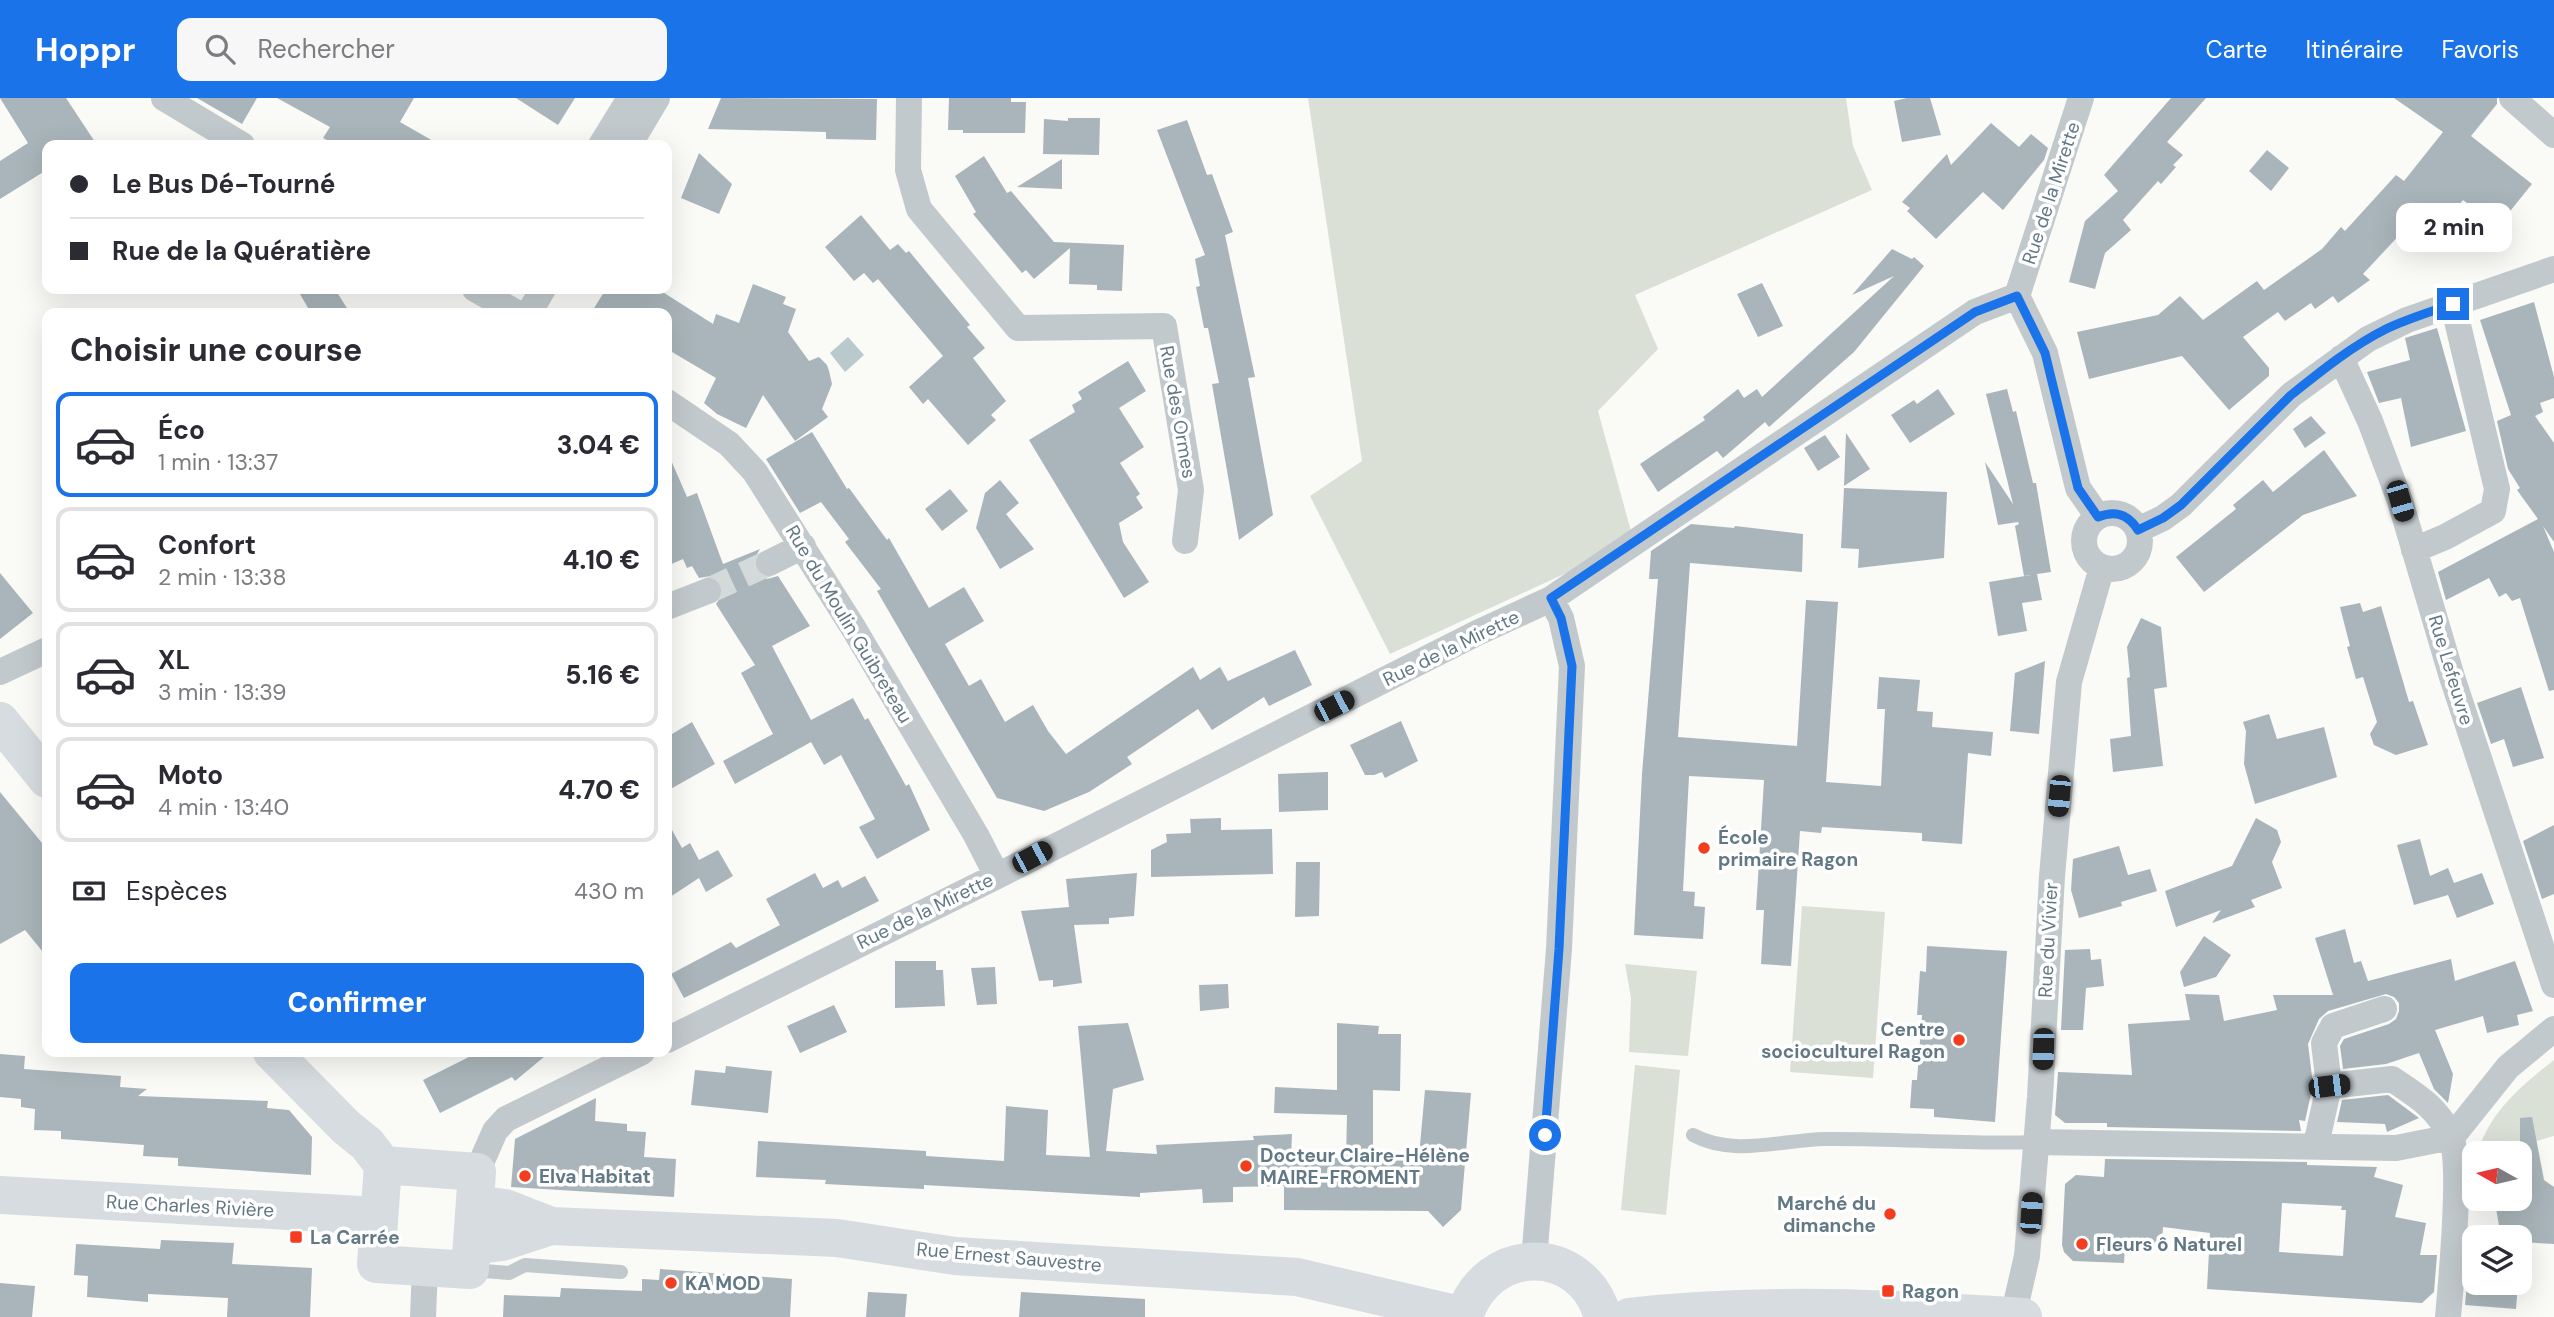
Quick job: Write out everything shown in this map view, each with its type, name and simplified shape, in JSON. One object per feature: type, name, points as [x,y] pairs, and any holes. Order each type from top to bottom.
[{"type":"main road","points":[[0,720],[42,773]]},
{"type":"main road","points":[[277,1057],[346,1127],[367,1144],[383,1165],[379,1216]]},
{"type":"main road","name":"Rue Ernest Sauvestre","points":[[383,1165],[476,1188],[505,1208],[551,1226],[837,1238],[955,1256],[1267,1274],[1306,1279],[1464,1316]]},
{"type":"main road","points":[[471,1258],[476,1188]]},
{"type":"main road","name":"Rue Charles Rivière","points":[[0,1195],[379,1216]]},
{"type":"main road","name":"Rue Ernest Sauvestre","points":[[379,1216],[376,1264],[425,1267],[471,1258],[502,1242],[551,1226]]},
{"type":"main road","points":[[1464,1316],[1471,1298],[1482,1283],[1497,1271],[1534,1261],[1554,1264],[1573,1272],[1588,1286],[1599,1303],[1603,1317]]},
{"type":"main road","points":[[1644,1315],[1728,1308],[1944,1312],[2023,1317]]},
{"type":"street","points":[[164,98],[234,140]]},
{"type":"street","points":[[604,140],[630,98]]},
{"type":"street","points":[[632,140],[657,98]]},
{"type":"street","name":"Rue des Ormes","points":[[909,98],[908,170],[919,209],[1018,328],[1164,326],[1191,489],[1185,541]]},
{"type":"street","name":"Rue de la Mirette","points":[[672,1038],[1551,598],[1975,312],[2017,296],[2081,98]]},
{"type":"street","points":[[2512,98],[2554,135]]},
{"type":"street","points":[[2138,530],[2163,518],[2181,505],[2291,395],[2386,329],[2554,269]]},
{"type":"street","points":[[489,294],[511,302]]},
{"type":"street","points":[[2017,296],[2045,353],[2078,488],[2098,517]]},
{"type":"street","points":[[2414,550],[2493,511],[2497,489],[2453,304]]},
{"type":"street","name":"Rue Lefeuvre","points":[[2341,358],[2370,421],[2400,501],[2452,677],[2554,985]]},
{"type":"street","name":"Rue du Moulin Guibreteau","points":[[672,405],[729,444],[755,472],[803,546],[998,876]]},
{"type":"street","points":[[2107,513],[2125,516],[2138,530],[2139,548],[2135,556],[2121,567],[2102,567],[2089,556],[2085,539],[2091,523],[2098,517],[2107,513]]},
{"type":"street","points":[[769,563],[803,546]]},
{"type":"street","name":"Rue du Vivier","points":[[2013,1317],[2027,1256],[2052,876],[2070,682],[2102,567]]},
{"type":"street","points":[[672,605],[708,591]]},
{"type":"street","points":[[1534,1261],[1559,949],[1572,666],[1561,618],[1551,598]]},
{"type":"street","points":[[0,672],[42,652]]},
{"type":"street","points":[[2316,1145],[2329,1086],[2324,1043],[2333,1026],[2384,1010]]},
{"type":"street","points":[[2036,1142],[2396,1148],[2452,1137],[2508,1067],[2554,1029]]},
{"type":"street","points":[[476,1188],[495,1131],[506,1119],[632,1057]]},
{"type":"street","points":[[2329,1086],[2392,1079],[2430,1104],[2452,1137],[2456,1181],[2448,1317]]},
{"type":"street","points":[[423,1317],[425,1267]]},
{"type":"lane","points":[[1693,1135],[1708,1143],[1755,1147],[1824,1139],[2036,1142]]},
{"type":"lane","points":[[471,1258],[509,1273],[525,1265],[621,1272]]},
{"type":"shaded area","points":[[1308,98],[1846,98],[1853,146],[1872,190],[1635,295],[1658,349],[1598,411],[1634,542],[1390,654],[1310,496],[1362,461]]},
{"type":"shaded area","points":[[848,337],[864,355],[845,372],[830,353]]},
{"type":"shaded area","points":[[1802,906],[1885,912],[1873,1078],[1790,1072]]},
{"type":"shaded area","points":[[1625,964],[1697,971],[1688,1056],[1629,1052],[1631,998]]},
{"type":"shaded area","points":[[2554,1060],[2554,1136],[2532,1142],[2482,1141],[2498,1112],[2530,1079]]},
{"type":"shaded area","points":[[1635,1065],[1680,1070],[1666,1215],[1621,1210]]},
{"type":"building","points":[[0,98],[66,98],[94,140],[42,140],[42,173],[0,199],[0,161],[28,143]]},
{"type":"building","points":[[197,98],[257,98],[242,124]]},
{"type":"building","points":[[277,98],[414,98],[400,122],[431,140],[327,140],[323,138],[330,127]]},
{"type":"building","points":[[516,98],[575,98],[558,125]]},
{"type":"building","points":[[721,98],[877,99],[876,140],[826,139],[826,132],[708,129]]},
{"type":"building","points":[[949,98],[1011,98],[1011,102],[1026,102],[1025,133],[963,133],[963,130],[948,130]]},
{"type":"building","points":[[1930,98],[1941,135],[1902,142],[1894,101]]},
{"type":"building","points":[[2171,98],[2206,98],[2167,142],[2183,155],[2161,184],[2158,181],[2123,220],[2131,230],[2105,253],[2095,289],[2069,282],[2085,221],[2118,191],[2104,175]]},
{"type":"building","points":[[2394,98],[2497,98],[2497,104],[2471,136],[2532,184],[2498,226],[2463,200],[2439,230],[2419,214],[2363,274],[2370,280],[2338,303],[2333,296],[2315,309],[2311,303],[2285,321],[2278,312],[2243,337],[2269,368],[2269,376],[2229,410],[2182,356],[2089,379],[2077,332],[2158,315],[2180,296],[2203,320],[2257,281],[2264,290],[2322,249],[2341,227],[2345,231],[2396,175],[2404,181],[2443,132]]},
{"type":"building","points":[[1068,118],[1100,118],[1099,155],[1043,154],[1044,119],[1068,121]]},
{"type":"building","points":[[1187,120],[1207,175],[1212,174],[1233,232],[1225,235],[1255,377],[1248,378],[1273,515],[1239,540],[1212,384],[1219,383],[1208,328],[1204,328],[1196,287],[1200,286],[1195,259],[1205,255],[1157,130]]},
{"type":"building","points":[[1991,123],[2019,147],[2031,134],[2048,148],[2044,160],[2003,210],[1983,192],[1936,239],[1907,211],[1910,208],[1902,202],[1947,154],[1951,165]]},
{"type":"building","points":[[2267,150],[2289,168],[2271,191],[2249,171]]},
{"type":"building","points":[[699,153],[732,184],[719,214],[681,198]]},
{"type":"building","points":[[984,156],[1007,193],[1011,191],[1054,242],[1124,245],[1122,291],[1097,290],[1097,285],[1069,284],[1070,248],[1034,279],[1026,270],[1022,273],[973,214],[976,212],[955,176]]},
{"type":"building","points":[[1062,159],[1062,189],[1017,187]]},
{"type":"building","points":[[861,215],[890,250],[898,244],[906,253],[909,251],[970,325],[967,327],[985,348],[973,358],[1006,401],[991,415],[996,420],[968,445],[928,399],[923,404],[909,387],[943,356],[878,279],[873,283],[864,273],[854,281],[825,247]]},
{"type":"building","points":[[1892,249],[1912,259],[1914,257],[1924,266],[1854,352],[1769,427],[1765,422],[1723,458],[1717,451],[1658,492],[1640,464],[1705,420],[1703,417],[1738,389],[1744,398],[1757,389],[1762,397],[1894,276],[1852,295]]},
{"type":"building","points":[[1762,283],[1783,326],[1758,337],[1737,294]]},
{"type":"building","points":[[753,284],[786,297],[783,304],[796,309],[788,332],[809,361],[819,357],[827,365],[832,384],[822,409],[828,417],[795,441],[763,395],[746,428],[717,414],[704,403],[716,378],[672,352],[672,308],[594,308],[603,294],[666,294],[713,324],[716,314],[739,323]]},
{"type":"building","points":[[300,294],[338,294],[347,308],[308,308]]},
{"type":"building","points":[[2534,302],[2554,377],[2554,398],[2540,403],[2543,412],[2535,416],[2554,443],[2554,542],[2543,526],[2554,552],[2554,690],[2549,691],[2520,598],[2512,601],[2506,593],[2499,597],[2489,578],[2446,600],[2438,572],[2538,519],[2517,490],[2520,488],[2508,469],[2497,421],[2511,415],[2480,320]]},
{"type":"building","points":[[2437,328],[2466,431],[2411,447],[2401,398],[2379,403],[2367,372],[2410,360],[2405,338]]},
{"type":"building","points":[[1128,361],[1146,391],[1119,408],[1144,447],[1120,463],[1140,494],[1136,497],[1143,508],[1119,523],[1123,542],[1149,582],[1124,598],[1029,440],[1075,412],[1072,405],[1082,399],[1078,392]]},
{"type":"building","points":[[1938,389],[1955,414],[1910,443],[1891,415],[1914,400],[1917,404]]},
{"type":"building","points":[[2007,389],[2013,412],[2016,411],[2033,483],[2036,483],[2051,572],[2024,576],[2015,526],[2018,522],[1998,525],[1985,462],[2013,504],[1986,394]]},
{"type":"building","points":[[2311,416],[2326,433],[2305,448],[2293,429]]},
{"type":"building","points":[[812,432],[847,489],[849,488],[887,540],[889,538],[929,608],[964,587],[984,621],[945,644],[969,686],[981,679],[1005,722],[1033,705],[1066,754],[1193,667],[1200,680],[1220,667],[1228,681],[1295,650],[1312,685],[1269,706],[1264,697],[1212,730],[1198,709],[1127,757],[1132,764],[1089,792],[1044,811],[997,798],[877,591],[881,589],[845,542],[849,539],[821,502],[800,513],[766,459]]},
{"type":"building","points":[[1846,433],[1870,469],[1844,486]]},
{"type":"building","points":[[1825,435],[1840,457],[1818,471],[1804,448]]},
{"type":"building","points":[[2324,450],[2357,496],[2303,515],[2204,592],[2176,557],[2236,509],[2233,505],[2263,480],[2273,492]]},
{"type":"building","points":[[672,462],[687,497],[697,493],[723,564],[760,549],[753,561],[755,571],[767,579],[778,576],[810,626],[772,646],[811,720],[853,698],[865,720],[868,718],[906,786],[909,784],[930,830],[877,859],[859,827],[875,819],[841,755],[824,765],[811,742],[735,784],[723,761],[773,734],[741,673],[755,665],[716,604],[723,594],[722,585],[711,576],[699,578],[692,566],[687,568],[683,559],[672,564]]},
{"type":"building","points":[[1000,480],[1019,503],[1006,514],[1034,549],[1000,569],[976,528],[985,493]]},
{"type":"building","points":[[1844,488],[1947,492],[1944,558],[1858,568],[1859,549],[1841,548]]},
{"type":"building","points":[[950,489],[968,511],[942,531],[925,509]]},
{"type":"building","points":[[1691,524],[1803,534],[1802,572],[1690,563],[1678,737],[1797,746],[1806,600],[1838,602],[1826,782],[1881,786],[1885,709],[1877,709],[1879,677],[1920,680],[1917,711],[1933,712],[1932,727],[1993,732],[1991,756],[1968,753],[1962,844],[1922,841],[1922,833],[1822,827],[1821,833],[1800,831],[1791,966],[1761,964],[1764,910],[1756,910],[1764,780],[1689,776],[1683,891],[1695,892],[1694,906],[1705,907],[1703,939],[1634,935],[1642,774],[1658,579],[1649,579],[1651,551]]},
{"type":"building","points":[[0,573],[33,613],[0,639]]},
{"type":"building","points":[[2037,574],[2042,600],[2022,603],[2027,631],[1998,636],[1989,582]]},
{"type":"building","points":[[2360,603],[2363,612],[2381,606],[2409,702],[2413,701],[2428,745],[2396,755],[2374,745],[2370,734],[2377,722],[2363,677],[2356,679],[2340,607]]},
{"type":"building","points":[[2141,618],[2161,627],[2167,687],[2154,689],[2163,766],[2113,772],[2110,739],[2131,736],[2127,647]]},
{"type":"building","points":[[2045,661],[2039,734],[2010,731],[2015,673]]},
{"type":"building","points":[[2521,687],[2544,758],[2513,767],[2504,739],[2491,744],[2477,703]]},
{"type":"building","points":[[2269,714],[2277,739],[2324,727],[2337,777],[2255,804],[2244,764],[2246,731],[2243,722]]},
{"type":"building","points":[[1401,721],[1418,761],[1385,778],[1382,772],[1365,775],[1350,745]]},
{"type":"building","points":[[692,722],[715,764],[672,788],[672,734]]},
{"type":"building","points":[[1328,772],[1328,810],[1279,812],[1278,774]]},
{"type":"building","points":[[0,792],[42,843],[42,951],[25,930],[0,944]]},
{"type":"building","points":[[1221,818],[1221,830],[1272,829],[1273,874],[1151,877],[1151,850],[1167,842],[1166,834],[1191,833],[1190,819]]},
{"type":"building","points":[[2256,818],[2277,830],[2281,842],[2272,862],[2282,888],[2251,900],[2255,907],[2212,923],[2221,910],[2176,927],[2165,891],[2232,866]]},
{"type":"building","points":[[2554,825],[2554,894],[2542,899],[2523,841]]},
{"type":"building","points":[[672,830],[682,848],[690,843],[699,860],[718,850],[733,876],[706,892],[699,878],[672,896]]},
{"type":"building","points":[[2420,839],[2430,876],[2448,868],[2454,883],[2482,873],[2494,904],[2457,918],[2448,895],[2414,905],[2397,845]]},
{"type":"building","points":[[2119,846],[2128,875],[2150,869],[2157,891],[2121,902],[2122,906],[2079,918],[2071,890],[2073,859]]},
{"type":"building","points":[[1296,862],[1320,862],[1319,916],[1295,917]]},
{"type":"building","points":[[815,873],[823,888],[838,880],[842,888],[865,876],[879,901],[684,998],[672,973],[731,942],[736,948],[780,925],[766,899]]},
{"type":"building","points":[[1137,873],[1134,916],[1109,918],[1109,924],[1074,925],[1082,983],[1053,987],[1053,980],[1039,981],[1021,911],[1069,907],[1066,879]]},
{"type":"building","points":[[2345,929],[2354,963],[2361,961],[2368,981],[2451,959],[2455,981],[2515,961],[2533,1011],[2517,1015],[2519,1025],[2487,1033],[2483,1016],[2435,1030],[2453,1074],[2448,1103],[2434,1089],[2419,1053],[2386,1064],[2343,1069],[2340,1046],[2344,1039],[2389,1024],[2396,1019],[2399,1003],[2386,994],[2328,1011],[2319,1019],[2308,1044],[2313,1085],[2305,1121],[2299,1120],[2301,1131],[2107,1127],[2107,1123],[2065,1123],[2055,1115],[2058,1072],[2132,1075],[2128,1024],[2190,1020],[2185,994],[2219,995],[2224,1021],[2277,1010],[2273,995],[2333,995],[2315,938]]},
{"type":"building","points":[[2204,936],[2231,955],[2216,977],[2184,987],[2180,972]]},
{"type":"building","name":"Centre socioculturel Ragon","points":[[1927,946],[2007,951],[1995,1122],[1934,1117],[1934,1109],[1910,1108],[1912,1080],[1917,1080],[1922,1015],[1917,1015],[1920,971],[1926,972]]},
{"type":"building","points":[[2090,949],[2091,960],[2101,959],[2104,986],[2086,988],[2083,1030],[2061,1030],[2065,950]]},
{"type":"building","points":[[895,961],[936,961],[936,970],[943,970],[945,1006],[895,1008]]},
{"type":"building","points":[[995,967],[997,1004],[977,1005],[971,968]]},
{"type":"building","points":[[1228,984],[1229,1008],[1200,1011],[1199,985]]},
{"type":"building","points":[[834,1005],[847,1032],[800,1053],[787,1026]]},
{"type":"building","points":[[1128,1023],[1144,1080],[1113,1089],[1106,1151],[1157,1154],[1156,1145],[1254,1140],[1253,1136],[1292,1134],[1291,1158],[1346,1158],[1347,1115],[1274,1113],[1275,1087],[1337,1090],[1337,1023],[1379,1026],[1378,1034],[1401,1034],[1400,1091],[1373,1090],[1373,1152],[1419,1156],[1425,1090],[1471,1093],[1461,1210],[1443,1227],[1428,1211],[1284,1210],[1284,1186],[1233,1187],[1233,1202],[1203,1203],[1202,1189],[1140,1193],[1140,1197],[924,1185],[924,1189],[825,1184],[826,1180],[756,1177],[758,1141],[926,1151],[926,1156],[1004,1161],[1006,1106],[1048,1110],[1046,1155],[1090,1157],[1078,1026]]},
{"type":"building","points":[[0,1054],[25,1056],[24,1069],[121,1076],[120,1087],[147,1089],[138,1096],[268,1101],[267,1108],[289,1110],[312,1137],[311,1175],[178,1166],[178,1158],[143,1156],[144,1145],[61,1139],[61,1131],[34,1130],[35,1109],[21,1107],[21,1099],[0,1097]]},
{"type":"building","points":[[469,1057],[544,1057],[515,1081],[512,1077],[440,1113],[423,1080]]},
{"type":"building","points":[[726,1066],[772,1071],[768,1113],[691,1105],[695,1070],[725,1073]]},
{"type":"building","points":[[2388,1095],[2419,1118],[2387,1132],[2385,1124],[2337,1122],[2342,1100]]},
{"type":"building","points":[[596,1098],[595,1121],[627,1124],[627,1131],[646,1132],[644,1157],[676,1159],[674,1197],[511,1187],[515,1139]]},
{"type":"building","points":[[2532,1117],[2544,1180],[2554,1187],[2554,1244],[2532,1243],[2532,1225],[2499,1225],[2497,1211],[2532,1211],[2532,1141],[2520,1141],[2520,1118]]},
{"type":"building","points":[[2105,1159],[2307,1162],[2307,1165],[2377,1167],[2374,1177],[2403,1185],[2395,1217],[2426,1223],[2420,1255],[2437,1255],[2434,1292],[2422,1303],[2207,1289],[2210,1233],[2163,1227],[2162,1248],[2125,1246],[2124,1263],[2073,1261],[2064,1252],[2062,1245],[2065,1184],[2076,1175],[2104,1177]],"holes":[[[2282,1203],[2342,1206],[2341,1210],[2346,1210],[2343,1256],[2279,1252]]]},
{"type":"building","points":[[161,1240],[234,1243],[232,1264],[312,1268],[310,1317],[227,1317],[228,1298],[148,1294],[148,1302],[87,1297],[88,1276],[74,1275],[76,1244],[160,1249]]},
{"type":"building","points":[[660,1269],[792,1279],[790,1317],[503,1317],[504,1295],[560,1297],[561,1288],[642,1291],[642,1279],[659,1280]]},
{"type":"building","points":[[0,1283],[35,1286],[32,1317],[0,1317]]},
{"type":"building","points":[[868,1292],[907,1294],[905,1317],[866,1317]]},
{"type":"building","points":[[1021,1292],[1145,1299],[1145,1317],[1019,1317]]},
{"type":"building","points":[[2466,1295],[2517,1295],[2516,1309],[2465,1305]]},
{"type":"tunnel","points":[[708,591],[769,563]]},
{"type":"place","name":"École primaire Ragon","points":[[1704,848]]},
{"type":"place","name":"Centre socioculturel Ragon","points":[[1959,1040]]},
{"type":"place","name":"Docteur Claire-Hélène MAIRE-FROMENT","points":[[1246,1166]]},
{"type":"place","name":"Elva Habitat","points":[[525,1176]]},
{"type":"place","name":"Marché du dimanche","points":[[1890,1214]]},
{"type":"place","name":"La Carrée","points":[[296,1237]]},
{"type":"place","name":"Fleurs ô Naturel","points":[[2082,1244]]},
{"type":"place","name":"KA MOD","points":[[671,1283]]},
{"type":"place","name":"Ragon","points":[[1888,1291]]},
{"type":"route","points":[[1545,1135],[1559,949],[1572,666],[1561,618],[1551,598],[1975,312],[2017,296],[2045,353],[2078,488],[2098,517],[2116,513],[2133,522],[2138,530],[2163,518],[2181,505],[2291,395],[2310,380],[2386,329],[2453,304]]}]
